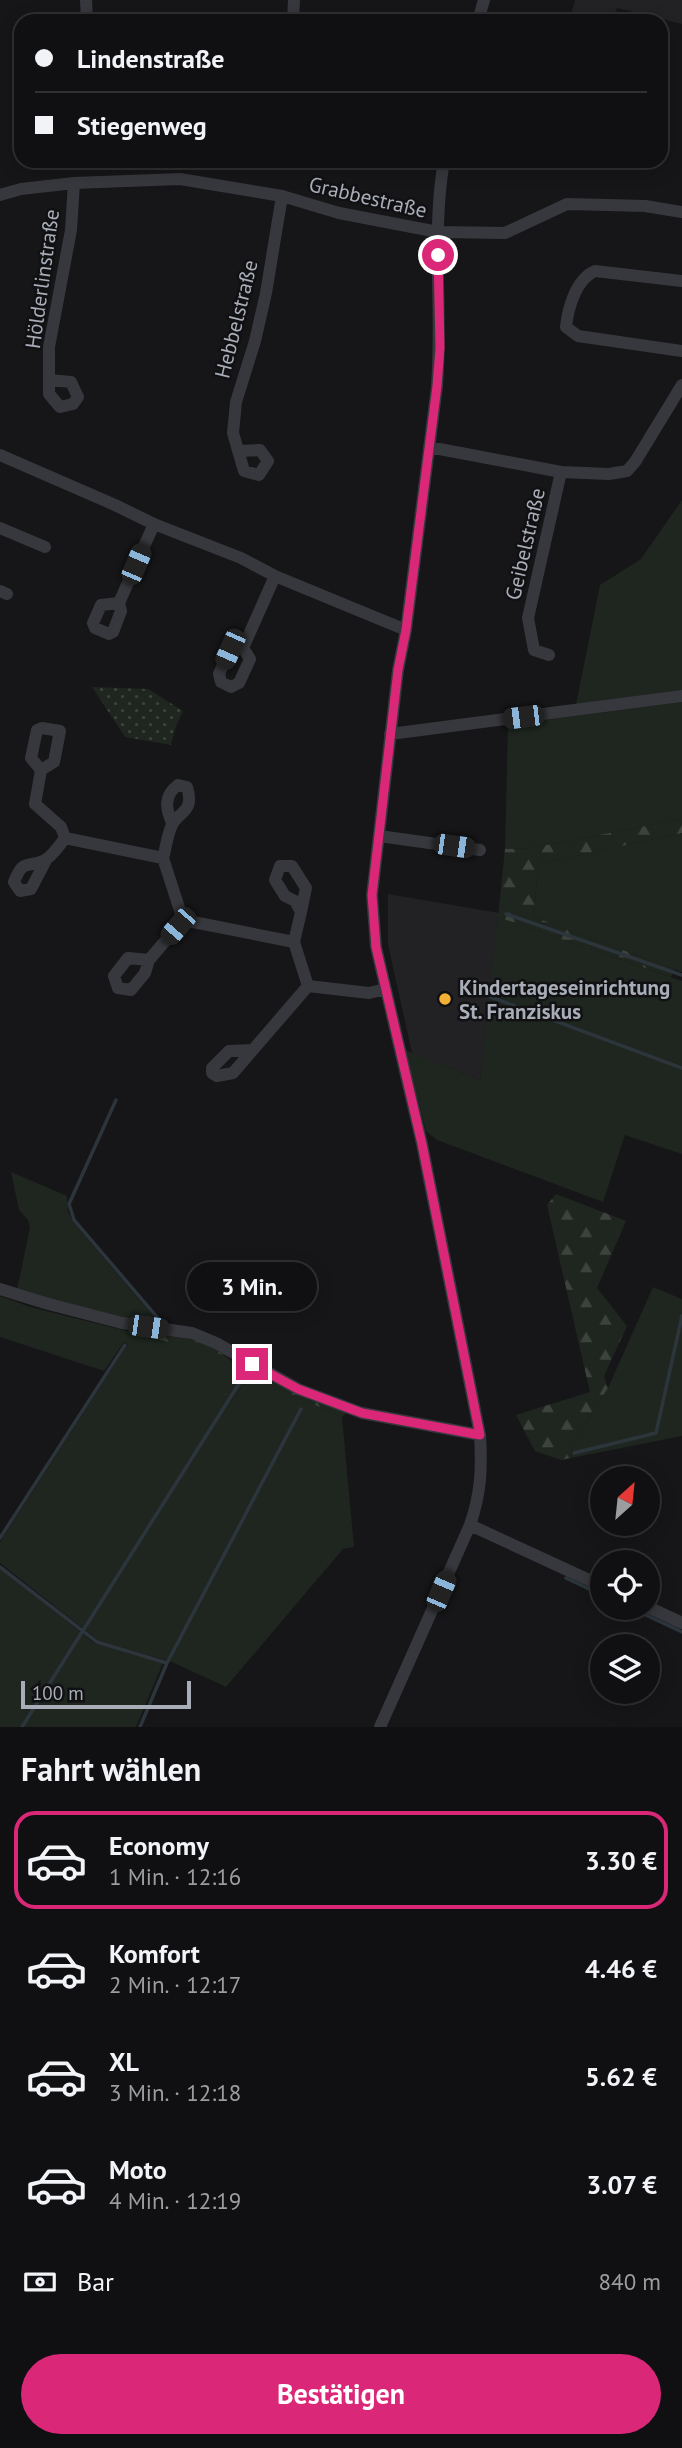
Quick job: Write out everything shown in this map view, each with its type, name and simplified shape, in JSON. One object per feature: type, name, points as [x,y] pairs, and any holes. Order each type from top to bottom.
[{"type":"street","points":[[380,1727],[470,1525],[477,1504],[482,1472],[480,1435],[422,1144],[376,947],[372,895],[440,348],[438,232],[443,168]]},
{"type":"street","name":"Grabbestraße","points":[[0,195],[21,189],[74,183],[180,179],[282,196],[339,213],[438,232],[505,233],[567,205],[645,206],[682,212]]},
{"type":"street","name":"Hölderlinstraße","points":[[49,380],[50,347],[71,230],[74,183]]},
{"type":"street","name":"Hebbelstraße","points":[[238,451],[233,433],[236,402],[256,341],[282,196]]},
{"type":"street","points":[[682,281],[595,271],[587,274],[569,307],[566,327],[578,336],[682,351]]},
{"type":"street","name":"Geibelstraße","points":[[429,447],[561,472],[610,474],[627,471],[682,384]]},
{"type":"street","points":[[0,455],[154,524],[241,558],[275,576],[406,630]]},
{"type":"street","name":"Geibelstraße","points":[[549,655],[534,650],[528,618],[561,472]]},
{"type":"street","points":[[119,603],[154,524]]},
{"type":"street","points":[[0,528],[45,547]]},
{"type":"street","points":[[243,648],[275,576]]},
{"type":"street","points":[[390,734],[682,696]]},
{"type":"street","points":[[41,771],[35,804],[61,827],[65,838]]},
{"type":"street","points":[[172,823],[163,858],[183,920]]},
{"type":"street","points":[[379,836],[480,850]]},
{"type":"street","points":[[65,838],[163,858]]},
{"type":"street","points":[[46,860],[65,838]]},
{"type":"street","points":[[301,912],[294,942],[308,986]]},
{"type":"street","points":[[183,920],[294,942]]},
{"type":"street","points":[[149,960],[183,920]]},
{"type":"street","points":[[308,986],[369,993],[385,989]]},
{"type":"street","points":[[253,1050],[308,986]]},
{"type":"street","points":[[0,1289],[122,1323],[192,1333],[216,1343],[298,1389],[362,1413],[480,1435]]},
{"type":"street","points":[[470,1525],[590,1580]]},
{"type":"street","points":[[660,1613],[682,1623]]},
{"type":"shaded area","points":[[575,0],[682,0],[682,24],[668,21],[668,14],[641,14],[617,8],[615,14],[571,14]]},
{"type":"shaded area","name":"Kindertageseinrichtung St. Franziskus","points":[[388,894],[499,913],[480,1080],[412,1053],[388,945]]},
{"type":"green space","points":[[682,500],[682,690],[576,704],[600,585],[641,559]]},
{"type":"green space","points":[[92,687],[148,689],[183,711],[171,745],[125,737]]},
{"type":"green space","points":[[682,702],[682,819],[531,848],[505,849],[508,725]]},
{"type":"green space","points":[[682,819],[682,833],[538,864],[534,917],[674,969],[671,977],[498,917],[505,849],[531,848]]},
{"type":"green space","points":[[682,833],[682,972],[534,917],[538,864]]},
{"type":"green space","points":[[498,917],[682,981],[682,1154],[625,1135],[603,1202],[437,1140],[426,1131],[405,1050],[480,1080]]},
{"type":"green space","points":[[11,1172],[67,1196],[68,1212],[73,1222],[160,1324],[120,1318],[17,1290],[30,1227],[28,1220],[19,1210]]},
{"type":"green space","points":[[556,1194],[626,1221],[597,1288],[627,1326],[604,1376],[608,1388],[572,1445],[571,1458],[561,1460],[535,1451],[516,1415],[590,1392],[547,1205]]},
{"type":"green space","points":[[653,1287],[682,1299],[682,1436],[571,1458],[572,1445],[608,1388]]},
{"type":"green space","points":[[0,1296],[30,1307],[224,1355],[239,1367],[215,1418],[218,1418],[250,1376],[342,1417],[354,1547],[343,1549],[226,1687],[172,1662],[99,1641],[0,1563],[0,1542],[128,1344],[124,1342],[104,1371],[0,1337]]},
{"type":"green space","points":[[150,1332],[188,1339],[207,1345],[224,1355],[148,1337]]},
{"type":"green space","points":[[244,1366],[310,1400],[347,1412],[342,1417],[250,1376],[218,1418],[214,1418],[239,1367]]},
{"type":"green space","points":[[0,1568],[94,1643],[163,1663],[136,1727],[0,1727]]},
{"type":"waterway","points":[[506,914],[682,975]]},
{"type":"waterway","points":[[488,996],[682,1068]]},
{"type":"waterway","points":[[116,1100],[69,1204],[74,1220],[162,1323]]},
{"type":"waterway","points":[[574,1453],[656,1433],[682,1316]]},
{"type":"waterway","points":[[0,1538],[125,1345]]},
{"type":"waterway","points":[[22,1727],[242,1379]]},
{"type":"waterway","points":[[140,1727],[167,1663],[301,1409]]},
{"type":"waterway","points":[[0,1567],[97,1642],[167,1663]]},
{"type":"waterway","points":[[566,1578],[590,1589]]},
{"type":"waterway","points":[[656,1620],[682,1632]]},
{"type":"place","name":"Kindertageseinrichtung St. Franziskus","points":[[445,999]]},
{"type":"route","points":[[252,1364],[298,1389],[362,1413],[480,1435],[422,1144],[376,947],[372,895],[398,670],[406,630],[437,386],[440,348],[438,255]]}]
